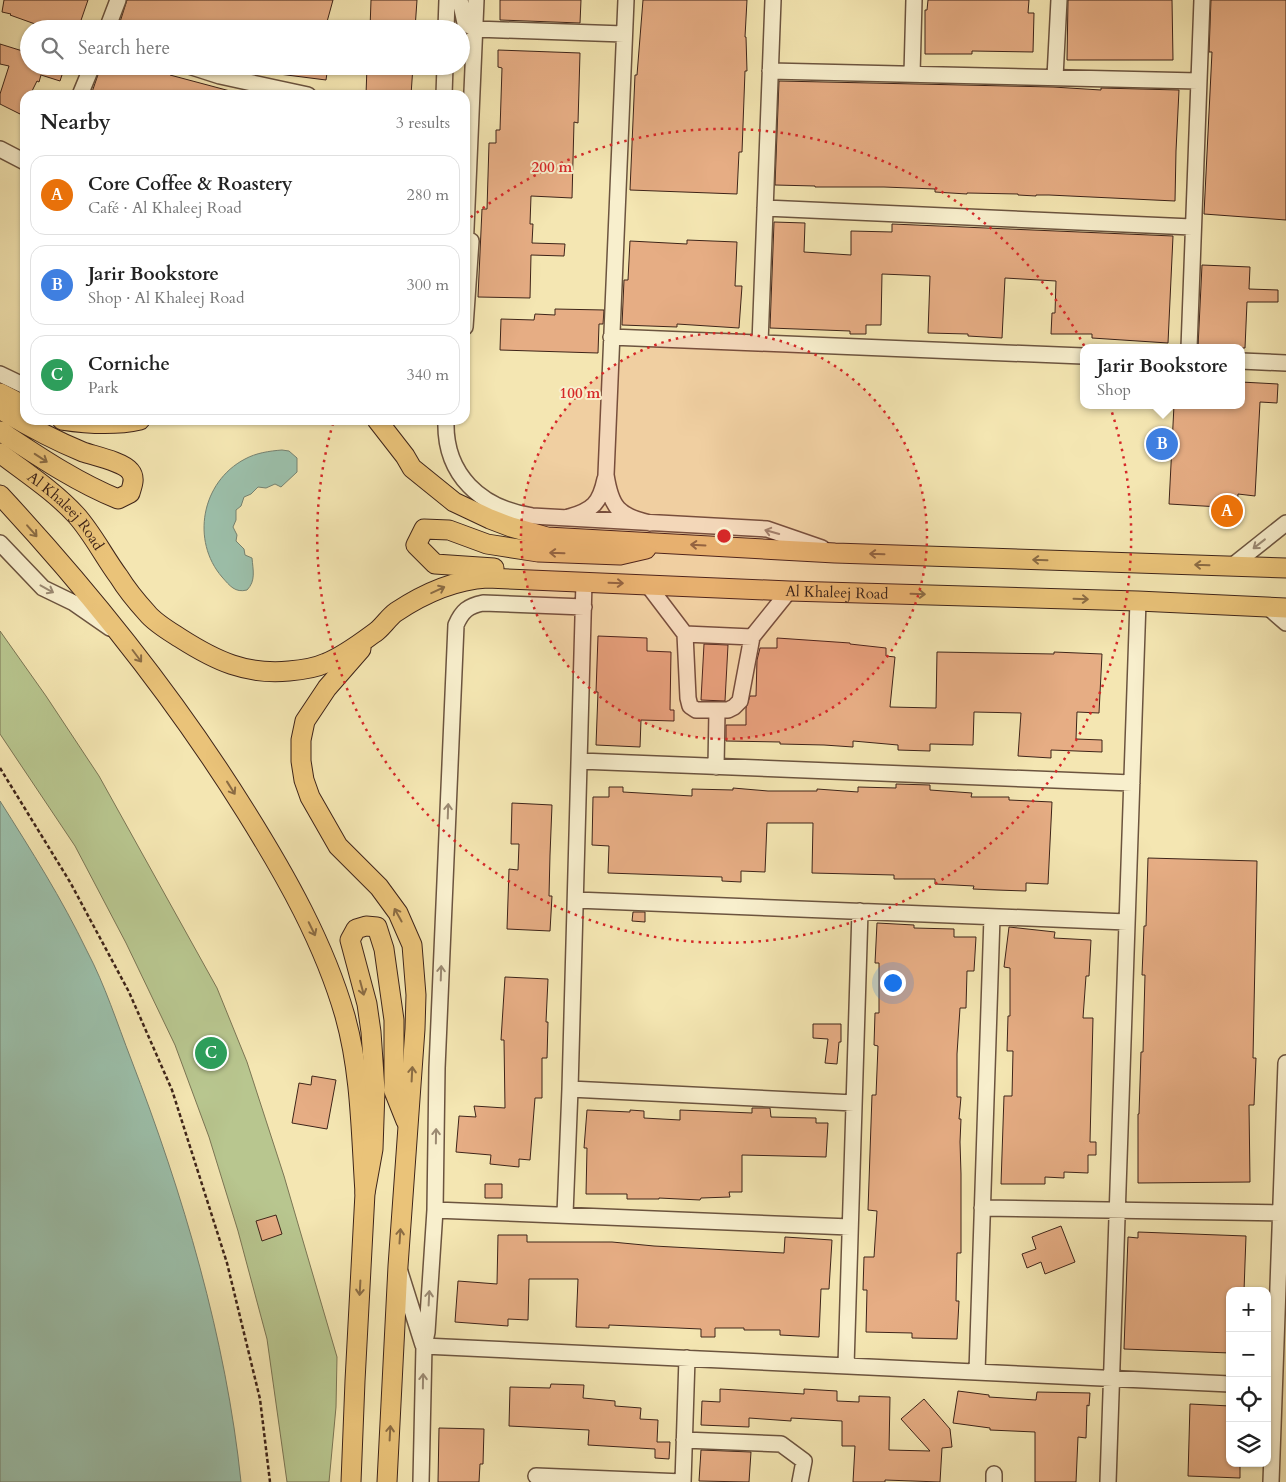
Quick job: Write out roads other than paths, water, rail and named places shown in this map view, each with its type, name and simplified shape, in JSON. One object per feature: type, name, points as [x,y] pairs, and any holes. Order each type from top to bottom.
[{"type":"main road","points":[[0,393],[20,403]]},
{"type":"main road","points":[[0,409],[20,421]]},
{"type":"main road","points":[[0,431],[70,476],[104,493],[118,499],[130,493],[134,480],[130,470],[112,461],[83,452],[26,425]]},
{"type":"main road","points":[[381,425],[412,468],[454,502],[510,527],[548,537],[835,553],[1286,568]]},
{"type":"main road","name":"Al Khaleej Road","points":[[0,453],[48,488],[77,516],[96,541],[118,578],[149,615],[173,633],[213,658],[232,666],[256,671],[279,672],[304,669],[326,663],[378,630],[395,613],[437,590],[456,582],[487,578],[1138,601],[1278,608]]},
{"type":"main road","points":[[0,495],[101,609],[210,754],[277,863],[316,938],[337,990],[357,1076],[365,1193],[351,1482]]},
{"type":"main road","points":[[584,582],[532,570],[435,564],[416,545],[424,529],[449,530],[487,544],[538,552],[620,555],[675,544]]},
{"type":"main road","points":[[378,630],[327,688],[305,721],[301,740],[301,761],[304,780],[310,797],[338,846],[379,887],[398,913],[412,945],[416,995],[398,1266],[387,1482]]},
{"type":"main road","points":[[365,1193],[373,1149],[374,1061],[367,1004],[350,940],[356,929],[366,926],[377,927],[384,949],[394,1020],[394,1091],[408,1128]]},
{"type":"street","points":[[110,20],[118,0]]},
{"type":"street","points":[[446,20],[447,0]]},
{"type":"street","points":[[460,0],[465,20]]},
{"type":"street","points":[[470,126],[476,0]]},
{"type":"street","points":[[565,518],[584,511],[596,503],[602,495],[606,475],[626,0]]},
{"type":"street","points":[[760,343],[773,0]]},
{"type":"street","points":[[912,74],[914,0]]},
{"type":"street","points":[[1055,78],[1059,0]]},
{"type":"street","points":[[1189,344],[1202,0]]},
{"type":"street","points":[[470,26],[475,29],[624,34]]},
{"type":"street","points":[[770,71],[1198,81]]},
{"type":"street","points":[[82,90],[88,75]]},
{"type":"street","points":[[217,75],[285,90]]},
{"type":"street","points":[[444,90],[445,75]]},
{"type":"street","points":[[0,149],[20,159]]},
{"type":"street","points":[[765,208],[1192,227]]},
{"type":"street","points":[[470,238],[470,260]]},
{"type":"street","points":[[611,337],[1080,356]]},
{"type":"street","points":[[1245,361],[1286,363]]},
{"type":"street","points":[[0,374],[20,384]]},
{"type":"street","points":[[439,425],[438,432],[445,468],[457,488],[486,512],[510,527]]},
{"type":"street","points":[[446,425],[447,441],[456,469],[473,491],[500,509],[516,514],[565,518],[767,529],[835,553]]},
{"type":"street","points":[[606,475],[609,492],[619,510],[626,516],[650,524]]},
{"type":"street","points":[[1232,566],[1286,522]]},
{"type":"street","points":[[0,543],[43,588],[74,604],[121,635]]},
{"type":"street","points":[[565,1214],[576,900],[584,582]]},
{"type":"street","points":[[647,584],[685,634],[690,706],[696,710],[717,711],[728,710],[740,701],[752,637],[789,590]]},
{"type":"street","points":[[1108,1482],[1138,601]]},
{"type":"street","points":[[421,1482],[424,1346],[427,1332],[435,1210],[438,1068],[456,625],[465,609],[483,603],[584,607]]},
{"type":"street","points":[[1278,608],[1286,623]]},
{"type":"street","points":[[685,634],[752,637]]},
{"type":"street","points":[[716,767],[717,711]]},
{"type":"street","points":[[580,762],[1132,783]]},
{"type":"street","points":[[576,900],[1127,922]]},
{"type":"street","points":[[846,1366],[860,911]]},
{"type":"street","points":[[977,1372],[992,917]]},
{"type":"street","points":[[1271,1386],[1286,1062]]},
{"type":"street","points":[[570,1089],[854,1103]]},
{"type":"street","points":[[982,1208],[1280,1213]]},
{"type":"street","points":[[435,1210],[850,1227]]},
{"type":"street","points":[[1280,1213],[1286,1264]]},
{"type":"street","points":[[398,1266],[424,1346]]},
{"type":"street","points":[[424,1346],[1226,1384]]},
{"type":"street","points":[[536,1476],[683,1482],[687,1358]]},
{"type":"street","points":[[1270,1482],[1271,1422]]},
{"type":"street","points":[[684,1440],[781,1444],[804,1461],[800,1482]]},
{"type":"place","name":"Jarir Bookstore","points":[[1162,444]]},
{"type":"place","name":"Core Coffee & Roastery","points":[[1227,511]]},
{"type":"place","name":"Corniche","points":[[211,1053]]}]
